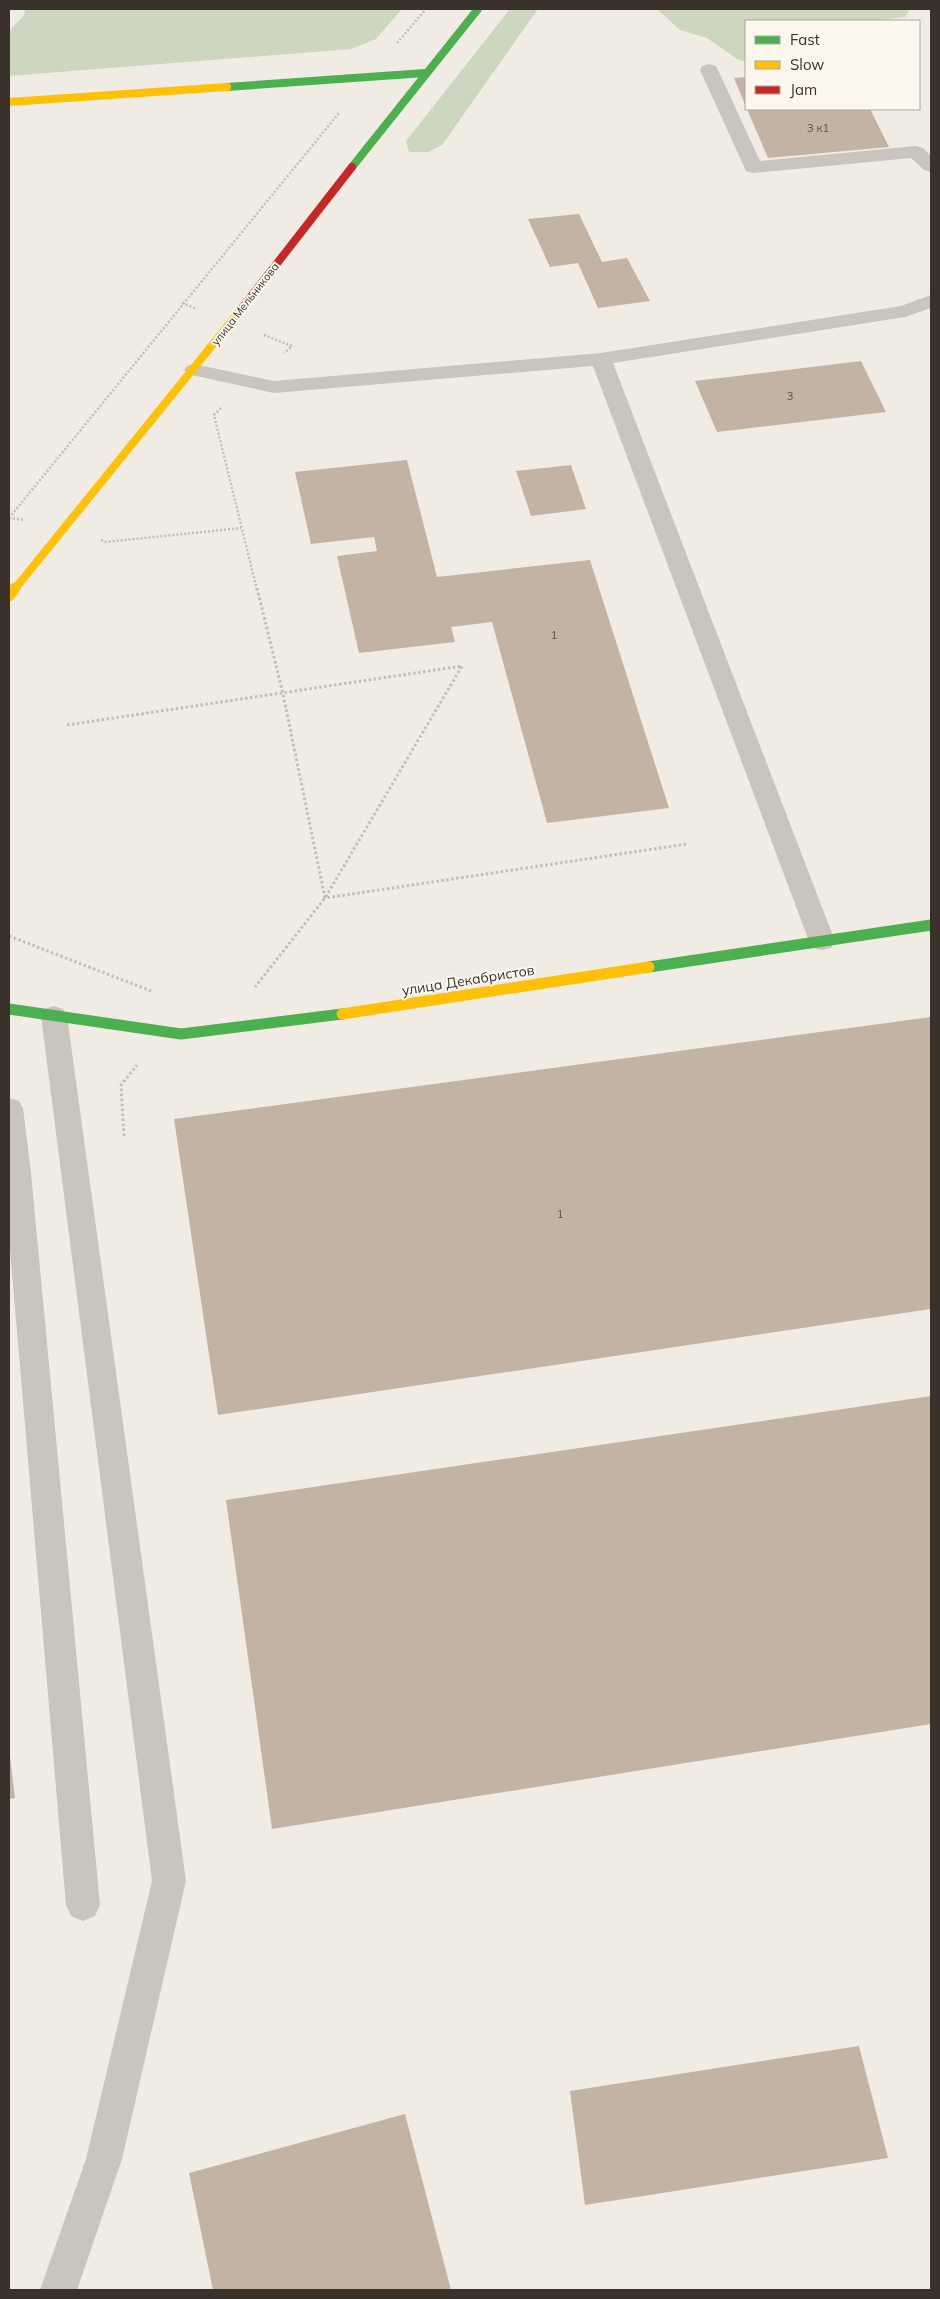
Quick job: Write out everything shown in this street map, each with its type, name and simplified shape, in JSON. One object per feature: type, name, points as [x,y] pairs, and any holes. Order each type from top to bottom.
[{"type":"street","name":"улица Мельникова","points":[[9,596],[194,370],[425,73],[478,9]]},
{"type":"street","points":[[9,102],[425,73]]},
{"type":"street","name":"улица Декабристов","points":[[9,1009],[180,1034],[349,1013],[931,925]]},
{"type":"lane","points":[[709,70],[753,167],[916,152],[931,166]]},
{"type":"lane","points":[[194,370],[274,387],[602,359],[905,312],[931,301]]},
{"type":"lane","points":[[602,359],[822,941]]},
{"type":"lane","points":[[54,1016],[169,1881],[104,2159],[59,2290]]},
{"type":"lane","points":[[9,1108],[17,1173],[83,1905]]},
{"type":"path","points":[[242,528],[106,542],[64,527],[9,518],[182,303],[426,9]]},
{"type":"path","points":[[182,303],[292,346],[245,381],[214,415],[283,694],[325,898]]},
{"type":"path","points":[[67,725],[462,666],[325,898],[253,988]]},
{"type":"path","points":[[325,898],[687,844]]},
{"type":"path","points":[[9,936],[160,994]]},
{"type":"green space","points":[[25,9],[402,9],[376,39],[351,49],[9,76],[9,31],[24,15]]},
{"type":"green space","points":[[510,9],[538,9],[442,145],[428,152],[409,152],[406,141]]},
{"type":"green space","points":[[657,9],[910,9],[905,17],[879,20],[745,20],[745,62],[737,59],[707,38],[680,30]]},
{"type":"building","points":[[745,77],[745,105],[734,78]]},
{"type":"building","points":[[747,110],[870,110],[889,147],[768,158]]},
{"type":"building","points":[[579,214],[602,262],[627,258],[650,301],[598,308],[578,263],[550,267],[528,219]]},
{"type":"building","points":[[861,361],[886,412],[717,432],[695,381]]},
{"type":"building","points":[[407,460],[437,577],[590,560],[669,808],[547,823],[492,622],[451,627],[455,642],[359,653],[337,556],[377,551],[374,537],[311,544],[295,472]]},
{"type":"building","points":[[571,465],[586,509],[531,516],[516,471]]},
{"type":"building","points":[[931,1017],[931,1309],[218,1415],[174,1119]]},
{"type":"building","points":[[931,1396],[931,1724],[272,1829],[226,1500]]},
{"type":"building","points":[[9,1748],[15,1798],[9,1799]]},
{"type":"building","points":[[859,2046],[888,2158],[585,2205],[570,2091]]},
{"type":"building","points":[[405,2114],[451,2290],[213,2290],[189,2173]]},
{"type":"traffic: fast","points":[[352,167],[478,9]]},
{"type":"traffic: fast","points":[[227,87],[425,73]]},
{"type":"traffic: fast","points":[[649,967],[931,925]]},
{"type":"traffic: fast","points":[[9,1009],[181,1034],[342,1014]]},
{"type":"traffic: slow","points":[[9,102],[227,87]]},
{"type":"traffic: slow","points":[[9,596],[243,307]]},
{"type":"traffic: slow","points":[[342,1014],[649,967]]},
{"type":"traffic: jam","points":[[243,307],[352,167]]}]
